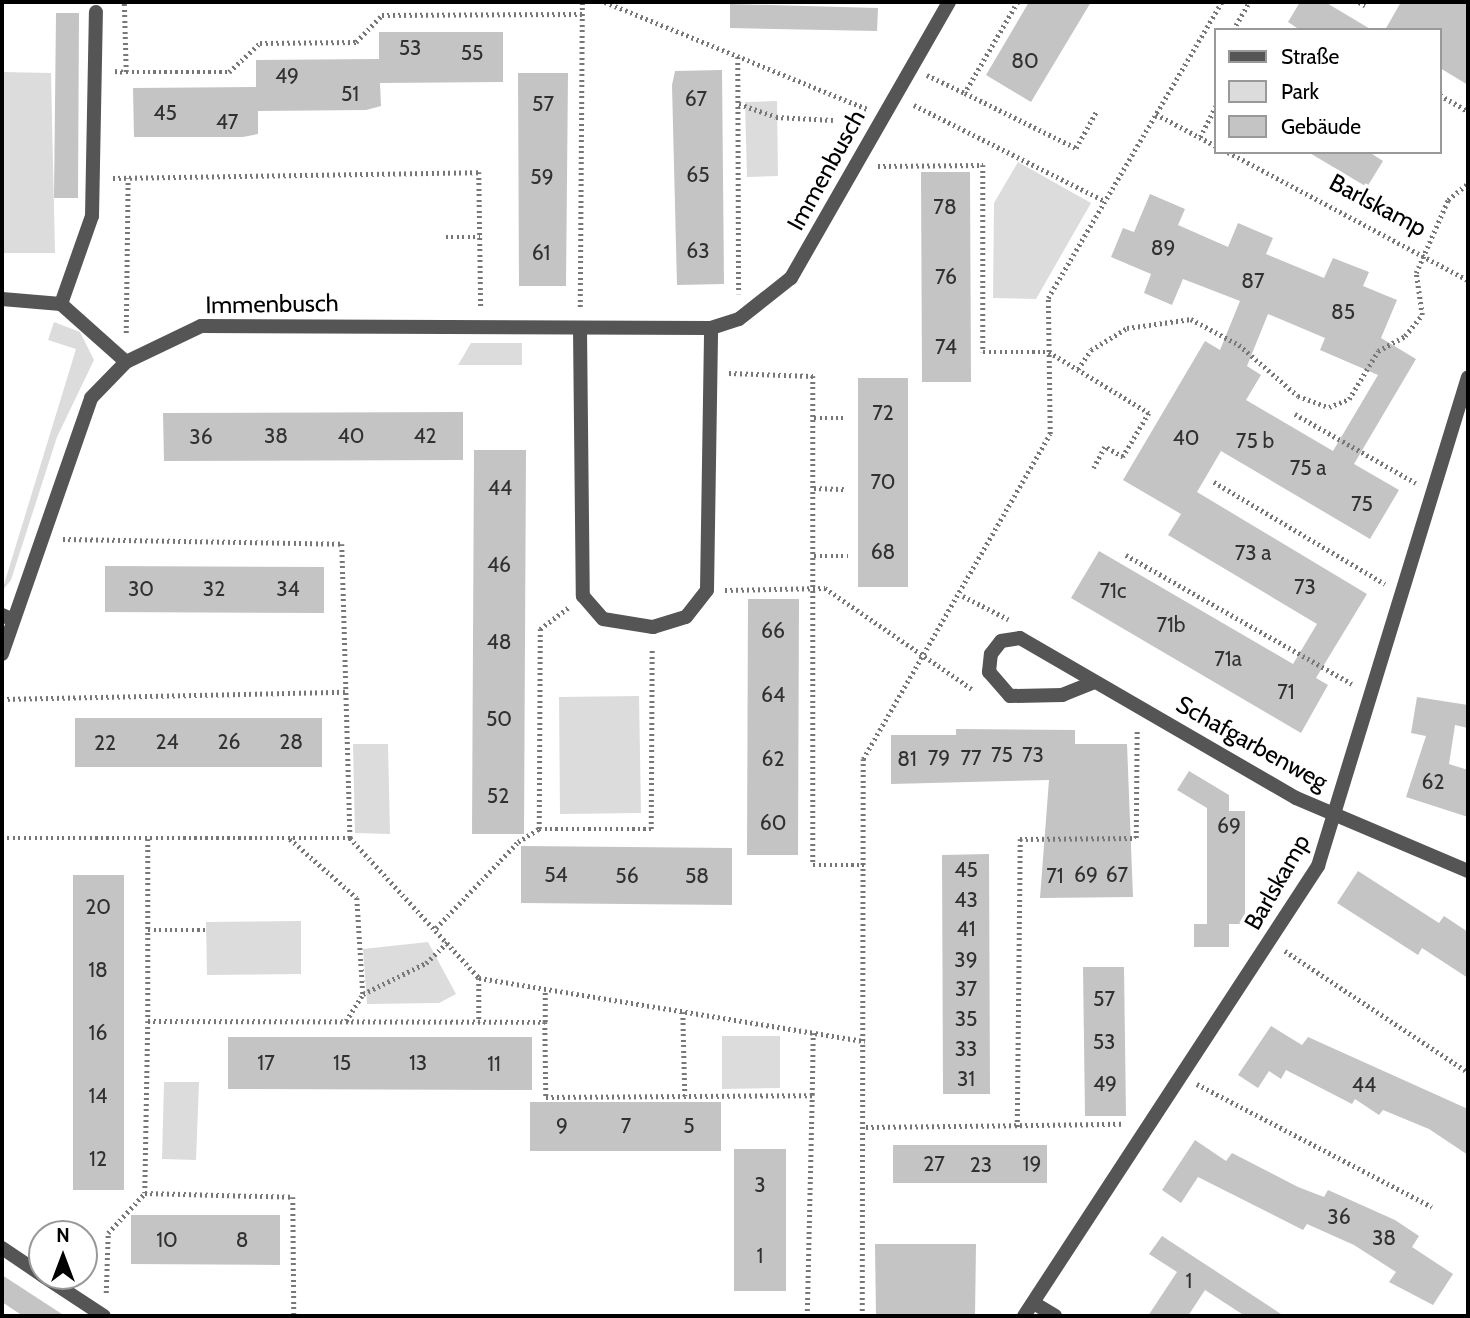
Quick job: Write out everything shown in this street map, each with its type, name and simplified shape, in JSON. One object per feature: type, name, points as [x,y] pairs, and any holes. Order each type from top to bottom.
[{"type":"street","name":"Immenbusch","points":[[2,654],[7,617],[41,538],[91,398],[126,362],[201,326],[711,328],[739,319],[792,278],[949,2]]},
{"type":"street","points":[[61,304],[92,216],[96,178],[96,12]]},
{"type":"street","points":[[2,299],[61,304],[126,362]]},
{"type":"street","points":[[580,329],[583,596],[603,619],[653,627],[686,617],[707,590],[711,328]]},
{"type":"street","name":"Barlskamp","points":[[1024,1316],[1037,1304],[1318,866],[1337,814],[1468,377]]},
{"type":"street","name":"Schafgarbenweg","points":[[1092,682],[1063,695],[1010,696],[989,672],[991,654],[1001,641],[1020,638],[1296,799],[1337,814],[1468,872]]},
{"type":"street","points":[[2,1248],[28,1265]]},
{"type":"street","points":[[70,1290],[105,1309]]},
{"type":"street","points":[[1037,1304],[1055,1316]]},
{"type":"path","points":[[124,2],[126,72]]},
{"type":"path","points":[[580,329],[582,2]]},
{"type":"path","points":[[606,2],[883,117]]},
{"type":"path","points":[[965,93],[1018,2]]},
{"type":"path","points":[[1234,28],[1249,2]]},
{"type":"path","points":[[1359,2],[1365,5]]},
{"type":"path","points":[[97,70],[229,72],[260,43],[356,42],[382,15],[582,14]]},
{"type":"path","points":[[738,57],[739,319]]},
{"type":"path","points":[[911,68],[1076,148],[1096,112]]},
{"type":"path","points":[[895,95],[1105,201]]},
{"type":"path","points":[[1442,96],[1468,111]]},
{"type":"path","points":[[738,104],[776,117],[833,120]]},
{"type":"path","points":[[1200,137],[1214,109]]},
{"type":"path","points":[[1156,114],[1214,145]]},
{"type":"path","name":"Barlskamp","points":[[1232,154],[1468,280]]},
{"type":"path","points":[[855,166],[983,165],[983,352],[1049,352],[1149,413],[1123,457],[1105,447],[1094,468]]},
{"type":"path","points":[[96,178],[479,172],[481,327]]},
{"type":"path","points":[[126,362],[128,178]]},
{"type":"path","points":[[1078,369],[1091,350],[1127,328],[1191,318],[1238,345],[1298,396],[1329,407],[1349,399],[1378,351],[1405,336],[1422,315],[1416,273],[1448,200],[1468,183]]},
{"type":"path","points":[[446,237],[480,237]]},
{"type":"path","points":[[709,373],[813,376],[813,865],[864,865]]},
{"type":"path","points":[[1295,414],[1420,486]]},
{"type":"path","points":[[814,418],[847,418]]},
{"type":"path","points":[[1214,482],[1389,586]]},
{"type":"path","points":[[814,488],[847,489]]},
{"type":"path","points":[[41,538],[342,544],[350,838],[436,928],[479,978],[865,1041]]},
{"type":"path","points":[[1126,555],[1359,688]]},
{"type":"path","points":[[814,556],[848,556]]},
{"type":"path","points":[[707,590],[825,588],[972,689]]},
{"type":"path","points":[[539,829],[540,629],[583,596]]},
{"type":"path","points":[[962,596],[1018,624]]},
{"type":"path","points":[[436,928],[518,842],[539,829],[651,829],[653,627]]},
{"type":"path","points":[[2,699],[345,692]]},
{"type":"path","points":[[1017,1127],[1020,839],[1136,838],[1137,727]]},
{"type":"path","points":[[2,838],[350,838]]},
{"type":"path","points":[[290,838],[357,898],[363,994]]},
{"type":"path","points":[[105,1309],[108,1233],[145,1193],[148,839]]},
{"type":"path","points":[[148,930],[206,930]]},
{"type":"path","points":[[346,1021],[363,994],[426,963],[448,942]]},
{"type":"path","points":[[1282,948],[1468,1072]]},
{"type":"path","points":[[479,978],[479,1022]]},
{"type":"path","points":[[545,989],[546,1097],[812,1095]]},
{"type":"path","points":[[683,1012],[685,1096]]},
{"type":"path","points":[[148,1021],[545,1022]]},
{"type":"path","points":[[807,1316],[813,1033]]},
{"type":"path","points":[[1193,1082],[1432,1207]]},
{"type":"path","points":[[866,1127],[1129,1124]]},
{"type":"path","points":[[145,1193],[293,1197],[294,1316]]},
{"type":"green space","points":[[2,72],[51,73],[55,253],[2,253]]},
{"type":"green space","points":[[777,101],[778,176],[747,177],[745,102]]},
{"type":"green space","points":[[1018,162],[1091,203],[1036,299],[993,298],[994,203]]},
{"type":"green space","points":[[54,322],[80,332],[94,360],[57,437],[11,580],[2,591],[76,349],[48,340]]},
{"type":"green space","points":[[471,343],[522,343],[522,365],[458,365]]},
{"type":"green space","points":[[639,696],[641,813],[560,814],[559,697]]},
{"type":"green space","points":[[353,744],[388,744],[390,834],[355,833]]},
{"type":"green space","points":[[301,921],[301,974],[207,975],[206,922]]},
{"type":"green space","points":[[428,942],[456,994],[439,1003],[367,1004],[363,949]]},
{"type":"green space","points":[[722,1036],[780,1036],[780,1088],[722,1089]]},
{"type":"green space","points":[[164,1082],[199,1082],[196,1160],[162,1159]]},
{"type":"building","points":[[1029,2],[1091,2],[1031,102],[986,75]]},
{"type":"building","points":[[1300,2],[1325,2],[1369,28],[1297,28],[1288,22]]},
{"type":"building","points":[[1401,2],[1468,2],[1468,85],[1442,69],[1442,28],[1386,28]]},
{"type":"building","points":[[730,4],[878,8],[877,31],[730,28]]},
{"type":"building","points":[[56,13],[79,13],[78,198],[54,198]]},
{"type":"building","points":[[379,32],[503,32],[503,82],[380,83],[381,106],[366,110],[258,111],[258,134],[243,137],[134,137],[133,88],[256,87],[256,60],[379,59]]},
{"type":"building","points":[[722,70],[724,284],[677,285],[672,85],[675,71]]},
{"type":"building","points":[[518,73],[568,73],[566,286],[519,286]]},
{"type":"building","points":[[1311,154],[1372,154],[1383,161],[1367,187]]},
{"type":"building","points":[[921,172],[970,172],[971,382],[922,382]]},
{"type":"building","points":[[1150,194],[1185,209],[1178,225],[1228,247],[1238,223],[1273,238],[1266,254],[1324,278],[1333,258],[1369,272],[1363,286],[1397,300],[1381,338],[1416,359],[1354,464],[1399,490],[1370,539],[1221,451],[1197,492],[1367,594],[1316,678],[1328,685],[1301,733],[1071,598],[1099,551],[1293,664],[1317,624],[1168,535],[1181,514],[1123,480],[1205,341],[1220,350],[1240,301],[1183,279],[1172,305],[1144,293],[1151,274],[1111,257],[1123,228],[1134,232]],"holes":[[[1268,314],[1325,338],[1320,350],[1378,375],[1333,451],[1246,400],[1261,375],[1247,366]]]},
{"type":"building","points":[[858,378],[908,378],[908,587],[858,587]]},
{"type":"building","points":[[463,412],[463,460],[164,461],[163,413]]},
{"type":"building","points":[[474,450],[526,450],[524,834],[472,834]]},
{"type":"building","points":[[105,566],[324,567],[324,613],[105,612]]},
{"type":"building","points":[[748,599],[799,599],[798,855],[747,855]]},
{"type":"building","points":[[1417,697],[1468,705],[1468,728],[1455,725],[1449,764],[1468,770],[1468,817],[1406,797],[1426,736],[1411,733]]},
{"type":"building","points":[[75,718],[322,718],[322,767],[75,767]]},
{"type":"building","points":[[956,729],[1075,730],[1075,744],[1127,744],[1133,897],[1040,898],[1049,780],[891,784],[891,735],[956,735]]},
{"type":"building","points":[[1189,771],[1229,795],[1229,811],[1245,811],[1245,924],[1229,924],[1229,947],[1194,947],[1194,924],[1207,924],[1207,808],[1177,790]]},
{"type":"building","points":[[521,846],[732,848],[732,905],[521,903]]},
{"type":"building","points":[[989,854],[990,1094],[943,1094],[942,855]]},
{"type":"building","points":[[1358,871],[1439,923],[1444,916],[1468,932],[1468,978],[1422,948],[1418,955],[1337,903]]},
{"type":"building","points":[[73,875],[124,875],[124,1190],[73,1190]]},
{"type":"building","points":[[1083,967],[1124,967],[1126,1116],[1085,1116]]},
{"type":"building","points":[[1271,1026],[1302,1045],[1308,1037],[1468,1109],[1468,1155],[1429,1129],[1383,1110],[1379,1115],[1355,1099],[1352,1104],[1286,1070],[1281,1079],[1269,1071],[1258,1088],[1238,1075]]},
{"type":"building","points":[[228,1037],[532,1037],[532,1090],[228,1089]]},
{"type":"building","points":[[530,1102],[721,1102],[721,1151],[530,1151]]},
{"type":"building","points":[[1195,1140],[1226,1161],[1232,1153],[1298,1187],[1324,1197],[1328,1190],[1395,1220],[1419,1236],[1412,1247],[1453,1274],[1433,1305],[1389,1282],[1396,1272],[1354,1245],[1307,1224],[1303,1230],[1198,1177],[1181,1203],[1162,1190]]},
{"type":"building","points":[[893,1145],[1047,1145],[1047,1183],[893,1183]]},
{"type":"building","points":[[734,1149],[786,1149],[786,1291],[734,1291]]},
{"type":"building","points":[[131,1215],[280,1215],[280,1265],[131,1264]]},
{"type":"building","points":[[1162,1236],[1284,1316],[1245,1316],[1205,1290],[1188,1316],[1148,1316],[1177,1272],[1149,1254]]},
{"type":"building","points":[[875,1244],[976,1244],[975,1316],[876,1316]]},
{"type":"building","points":[[2,1275],[65,1316],[23,1316],[2,1302]]}]
